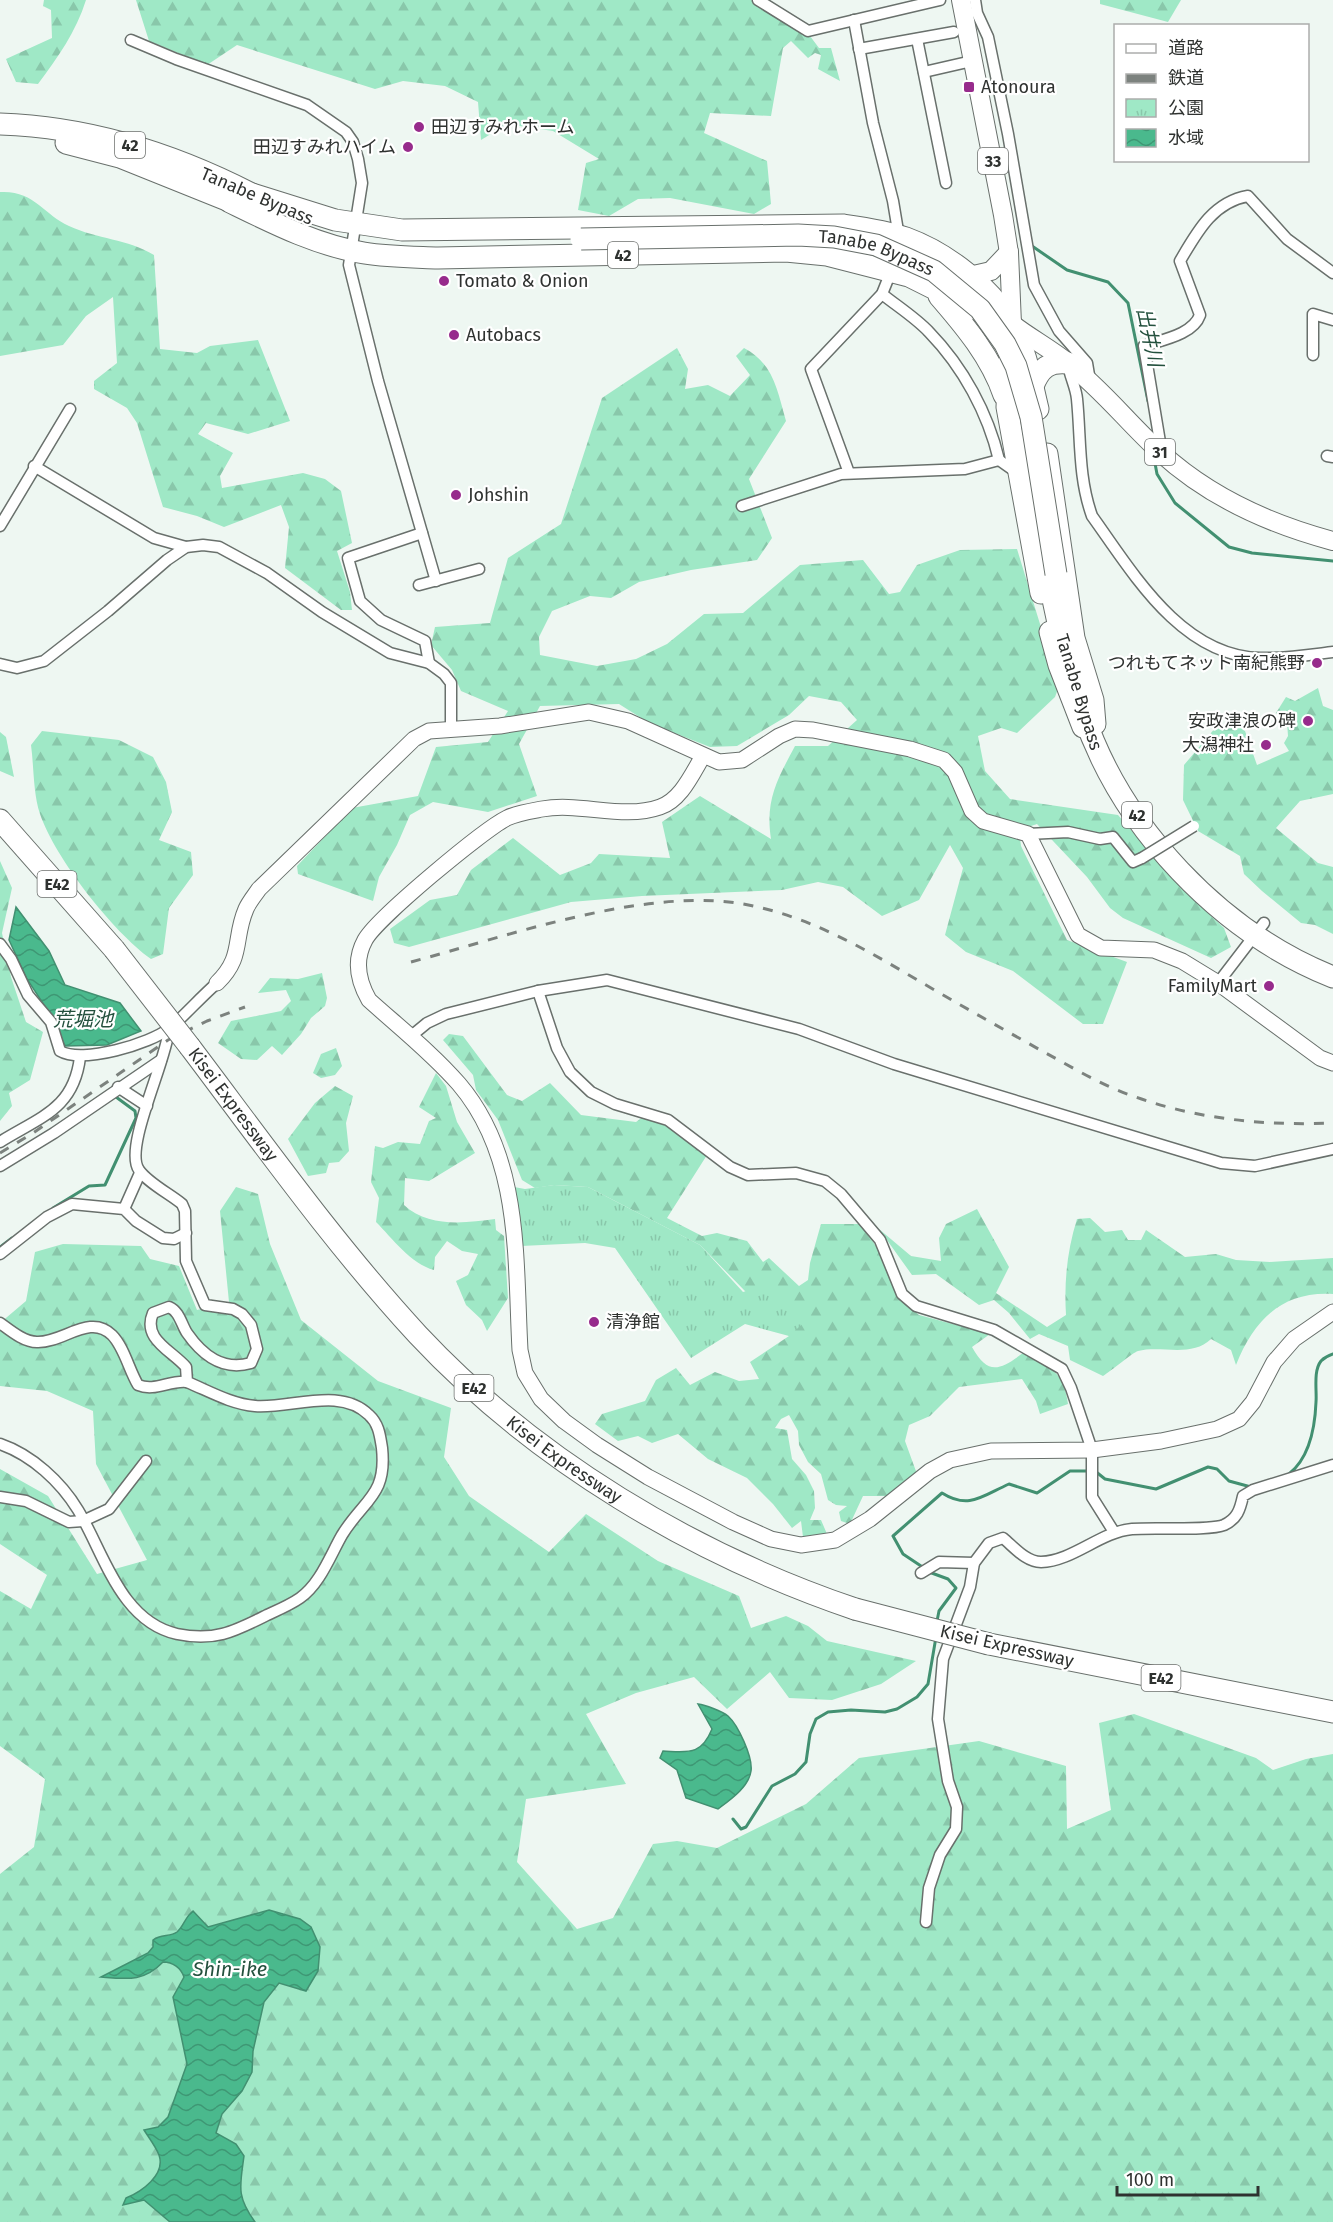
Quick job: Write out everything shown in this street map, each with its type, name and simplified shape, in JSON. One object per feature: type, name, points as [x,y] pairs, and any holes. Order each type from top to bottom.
[{"type":"highway","name":"Tanabe Bypass","points":[[0,123],[41,126],[97,135],[170,159],[281,209],[353,237]]},
{"type":"highway","name":"Tanabe Bypass","points":[[0,136],[20,136],[83,146],[149,168],[230,201],[289,231],[353,237],[581,242],[798,235],[834,237],[876,245],[934,271],[980,309],[1005,344],[1016,366],[1031,417],[1052,575],[1067,666],[1103,763],[1125,799],[1170,859],[1211,901],[1333,977]]},
{"type":"highway","name":"42","points":[[353,237],[402,230],[843,225],[899,236],[930,249],[969,276],[993,298],[1012,324],[1027,363],[1055,500],[1074,638],[1093,700],[1095,724]]},
{"type":"highway","name":"42","points":[[353,237],[438,258],[786,252],[827,255],[909,276],[1012,324]]},
{"type":"highway","name":"42","points":[[932,288],[982,349],[998,376],[1006,401],[1043,602],[1059,665],[1088,737],[1103,763]]},
{"type":"highway","name":"42","points":[[1006,401],[1012,324]]},
{"type":"highway","points":[[1033,386],[1041,369],[1047,365],[1056,361],[1068,363]]},
{"type":"highway","name":"Tanabe Bypass","points":[[1052,575],[1066,636],[1095,724],[1140,801],[1172,843],[1259,929],[1333,964]]},
{"type":"highway","name":"Kisei Expressway","points":[[0,820],[114,948],[380,1293],[419,1336],[493,1404],[591,1479],[649,1517],[747,1568],[802,1591],[855,1609],[989,1644],[1333,1712]]},
{"type":"main road","name":"33","points":[[961,0],[1009,252],[1012,324]]},
{"type":"main road","points":[[969,276],[991,271],[1009,252]]},
{"type":"main road","name":"31","points":[[1012,324],[1068,363],[1162,454],[1206,488],[1286,529],[1333,541]]},
{"type":"street","points":[[758,0],[808,31],[940,0]]},
{"type":"street","points":[[975,0],[978,26],[988,37],[1004,112],[1034,285],[1059,331],[1087,363],[1091,385]]},
{"type":"street","points":[[849,473],[811,369],[882,294],[891,271],[899,236],[893,201],[873,123],[854,20]]},
{"type":"street","points":[[859,49],[954,32]]},
{"type":"street","points":[[917,39],[946,183]]},
{"type":"street","points":[[131,40],[239,82],[284,95],[325,115],[346,132],[353,142],[362,183],[349,265],[378,381],[436,580]]},
{"type":"street","points":[[924,72],[972,61]]},
{"type":"street","points":[[1162,454],[1144,346],[1182,333],[1198,321],[1200,315],[1180,261],[1204,220],[1235,198],[1248,196],[1287,239],[1332,271]]},
{"type":"street","points":[[882,294],[928,330],[950,356],[971,387],[993,435],[999,460],[1019,475]]},
{"type":"street","points":[[1313,355],[1313,314],[1333,320]]},
{"type":"street","points":[[1068,363],[1070,378],[1077,397],[1080,459],[1086,500],[1092,516],[1154,600],[1191,632],[1232,653],[1259,658],[1333,652]]},
{"type":"street","points":[[0,526],[70,409]]},
{"type":"street","points":[[742,506],[849,473],[965,469],[999,460]]},
{"type":"street","points":[[34,466],[154,538],[186,547],[203,545],[219,547],[267,573],[390,653],[429,663],[444,674],[451,683],[451,729]]},
{"type":"street","points":[[422,533],[348,558],[360,601],[381,620],[425,641],[429,663]]},
{"type":"street","points":[[0,664],[17,668],[44,661],[186,547]]},
{"type":"street","points":[[419,585],[479,569]]},
{"type":"street","points":[[0,944],[11,959],[28,995],[51,1022],[60,1051],[68,1056],[80,1057],[140,1042],[169,1029],[230,970],[235,960],[246,909],[259,888],[414,739],[429,731],[500,726],[589,712],[628,721],[719,762],[742,760],[779,736],[795,729],[813,730],[910,749],[944,760],[955,772],[972,811],[983,821],[1028,834],[1068,832],[1100,839],[1113,837],[1133,862],[1194,826]]},
{"type":"street","points":[[703,756],[677,797],[661,807],[643,810],[545,808],[508,817],[483,832],[387,917],[365,938],[358,958],[360,984],[369,1000],[460,1084],[483,1119],[499,1156],[510,1196],[520,1350],[525,1373],[541,1399],[564,1421],[648,1477],[733,1522],[771,1539],[801,1545],[834,1540],[870,1519],[930,1472],[950,1460],[991,1451],[1092,1457],[1206,1431],[1239,1419],[1253,1401],[1274,1362],[1294,1339],[1333,1312]]},
{"type":"street","points":[[1028,834],[1043,858],[1078,935],[1101,948],[1154,950],[1168,954],[1218,983],[1301,1045],[1320,1058],[1333,1063]]},
{"type":"street","points":[[1218,983],[1259,929]]},
{"type":"street","points":[[410,1037],[427,1023],[446,1014],[538,991],[607,980],[643,987],[799,1029],[894,1064],[1221,1163],[1256,1166],[1333,1149]]},
{"type":"street","points":[[538,991],[557,1048],[570,1072],[591,1092],[615,1104],[668,1120],[730,1167],[748,1175],[796,1173],[825,1181],[841,1194],[880,1240],[902,1294],[916,1306],[994,1330],[1062,1369],[1071,1388],[1092,1457],[1090,1479],[1092,1497],[1114,1532]]},
{"type":"street","points":[[169,1029],[166,1051],[147,1106],[134,1152],[134,1162],[140,1173],[182,1204],[185,1211],[186,1261],[201,1299],[205,1305],[233,1309],[242,1314],[251,1324],[257,1349],[251,1363],[236,1367],[223,1364],[205,1354],[187,1333],[175,1310],[169,1307],[159,1309],[153,1313],[149,1321],[151,1332],[161,1346],[186,1367],[187,1382]]},
{"type":"street","points":[[0,1142],[61,1104],[73,1088],[80,1057]]},
{"type":"street","points":[[0,1166],[54,1133],[118,1087],[161,1060]]},
{"type":"street","points":[[118,1087],[147,1106]]},
{"type":"street","points":[[124,1209],[140,1173]]},
{"type":"street","points":[[0,1254],[47,1217],[72,1204],[124,1209],[136,1221],[163,1238],[174,1239],[186,1233]]},
{"type":"street","points":[[0,1323],[23,1338],[36,1342],[51,1341],[89,1326],[103,1329],[119,1344],[138,1385],[148,1389],[187,1382],[235,1402],[255,1406],[283,1407],[320,1400],[347,1402],[361,1408],[378,1426],[383,1465],[381,1481],[375,1493],[345,1530],[313,1586],[299,1599],[221,1636],[197,1637],[175,1633],[143,1616],[124,1594],[106,1567],[78,1510],[40,1467],[27,1456],[0,1444]]},
{"type":"street","points":[[0,1497],[26,1501],[69,1522],[83,1521],[108,1509],[146,1461]]},
{"type":"street","points":[[926,1922],[929,1888],[940,1855],[957,1828],[957,1807],[948,1781],[939,1719],[943,1659],[970,1587],[974,1563],[989,1543],[1004,1538],[1025,1557],[1041,1562],[1065,1555],[1114,1532],[1132,1529],[1222,1526],[1239,1513],[1243,1497],[1254,1490],[1333,1465]]},
{"type":"street","points":[[921,1573],[933,1564],[974,1563]]},
{"type":"green space","points":[[44,0],[86,0],[72,34],[38,84],[16,82],[6,59],[52,38],[51,10],[43,6]]},
{"type":"green space","points":[[136,0],[751,0],[786,24],[810,36],[819,48],[831,48],[840,81],[818,69],[821,55],[815,53],[808,58],[791,41],[783,48],[771,116],[710,113],[704,133],[767,161],[771,204],[754,214],[670,198],[638,199],[609,216],[578,210],[586,163],[599,159],[553,131],[507,124],[481,140],[478,102],[445,86],[403,81],[375,89],[237,45],[207,65],[149,41]]},
{"type":"green space","points":[[1100,0],[1181,0],[1168,22],[1100,4]]},
{"type":"green space","points":[[0,192],[12,192],[30,199],[69,226],[134,246],[154,255],[160,349],[197,353],[210,346],[258,340],[290,421],[248,434],[206,423],[198,434],[233,453],[220,476],[222,488],[303,473],[325,479],[341,491],[352,543],[337,551],[350,592],[352,610],[341,610],[285,568],[289,527],[281,505],[224,527],[197,516],[163,507],[137,423],[127,408],[94,389],[94,381],[117,363],[113,297],[86,316],[63,345],[0,356]]},
{"type":"green space","points":[[677,348],[688,369],[685,389],[708,385],[730,396],[750,375],[736,356],[744,348],[762,362],[773,379],[786,421],[749,479],[772,538],[757,560],[691,570],[639,582],[611,598],[590,596],[552,611],[539,637],[540,655],[597,666],[636,659],[667,644],[704,614],[743,613],[800,565],[863,560],[889,594],[900,592],[917,565],[960,550],[1017,549],[1059,686],[1055,697],[1017,733],[1001,728],[978,736],[985,771],[1010,799],[1118,815],[1182,889],[1224,928],[1231,947],[1211,958],[1123,918],[1110,908],[1087,877],[1037,824],[1019,830],[1021,846],[1067,940],[1127,962],[1103,1024],[1083,1024],[1013,971],[966,952],[945,935],[963,868],[950,845],[919,900],[882,916],[843,887],[818,882],[782,890],[642,896],[571,902],[409,947],[394,943],[390,929],[430,900],[457,895],[471,870],[513,838],[560,875],[591,863],[599,854],[670,858],[662,822],[700,796],[771,839],[771,801],[778,780],[795,746],[828,746],[857,720],[841,702],[809,696],[789,715],[737,746],[710,747],[649,723],[619,704],[540,706],[519,744],[537,796],[488,812],[433,802],[410,815],[379,877],[373,901],[298,874],[297,866],[352,808],[418,796],[436,747],[488,742],[508,711],[461,691],[452,670],[431,645],[435,627],[490,623],[508,558],[561,524],[602,398]]},
{"type":"green space","points":[[1318,688],[1323,706],[1333,710],[1333,794],[1300,801],[1276,828],[1318,863],[1333,867],[1333,934],[1315,925],[1301,923],[1262,891],[1244,874],[1240,856],[1198,831],[1183,800],[1184,765],[1216,727],[1239,726],[1245,731],[1257,765],[1289,751],[1284,743],[1288,736],[1287,722],[1276,713],[1286,697],[1295,701]]},
{"type":"green space","points":[[42,731],[119,740],[153,757],[166,782],[172,812],[159,840],[191,852],[193,875],[169,908],[163,954],[151,959],[136,947],[103,913],[58,851],[40,814],[36,797],[31,745]]},
{"type":"green space","points":[[0,732],[6,737],[14,777],[0,771]]},
{"type":"green space","points":[[0,861],[12,888],[2,933],[11,977],[26,1022],[43,1032],[30,1080],[9,1093],[12,1106],[0,1121]]},
{"type":"green space","points":[[322,973],[327,998],[325,1006],[311,1018],[301,1034],[282,1055],[272,1046],[257,1060],[241,1059],[218,1043],[231,1021],[281,1011],[291,1001],[286,990],[258,993],[270,978],[298,979]]},
{"type":"green space","points":[[449,1034],[463,1036],[507,1095],[522,1101],[550,1083],[581,1115],[636,1122],[644,1116],[665,1124],[707,1155],[667,1218],[702,1236],[717,1233],[747,1241],[763,1262],[769,1258],[799,1286],[808,1280],[810,1263],[821,1224],[862,1224],[880,1253],[897,1296],[919,1315],[990,1334],[972,1347],[983,1363],[989,1366],[1001,1366],[1023,1353],[1041,1362],[1059,1377],[1068,1404],[1040,1414],[1036,1401],[1022,1379],[959,1387],[930,1416],[909,1425],[905,1441],[917,1474],[887,1496],[863,1496],[850,1524],[841,1521],[839,1512],[847,1506],[836,1505],[828,1500],[821,1474],[808,1462],[799,1445],[798,1431],[789,1415],[781,1419],[775,1428],[787,1430],[792,1459],[806,1475],[814,1491],[815,1508],[810,1520],[821,1520],[827,1534],[803,1537],[801,1521],[792,1528],[773,1504],[747,1478],[708,1459],[678,1434],[652,1443],[638,1436],[618,1441],[595,1424],[602,1414],[645,1401],[656,1380],[676,1368],[690,1385],[715,1372],[739,1381],[759,1379],[750,1362],[789,1336],[700,1245],[588,1187],[554,1185],[535,1188],[522,1180],[498,1120],[476,1090],[473,1075],[443,1040]]},
{"type":"green space","points":[[336,1048],[342,1066],[335,1075],[321,1078],[313,1073],[321,1054]]},
{"type":"green space","points":[[436,1073],[446,1086],[457,1122],[475,1153],[429,1181],[405,1178],[404,1205],[436,1221],[472,1222],[495,1219],[496,1230],[504,1236],[508,1298],[487,1331],[482,1320],[466,1305],[456,1281],[468,1275],[478,1254],[462,1251],[447,1241],[435,1257],[434,1270],[417,1262],[376,1222],[379,1198],[371,1182],[375,1146],[383,1148],[398,1142],[420,1144],[429,1121],[436,1118],[419,1107]]},
{"type":"green space","points":[[335,1086],[353,1096],[346,1123],[349,1151],[339,1162],[329,1163],[326,1173],[308,1176],[288,1139],[315,1103]]},
{"type":"green space","points":[[554,1185],[588,1187],[700,1245],[743,1292],[771,1283],[808,1319],[789,1336],[745,1324],[691,1358],[615,1248],[585,1243],[521,1246],[514,1187],[525,1189]]},
{"type":"green space","points":[[236,1187],[258,1194],[270,1244],[301,1320],[378,1381],[451,1408],[444,1457],[469,1496],[549,1552],[586,1514],[658,1561],[739,1596],[751,1628],[786,1616],[808,1626],[827,1641],[916,1661],[881,1684],[832,1700],[789,1698],[770,1672],[727,1709],[694,1677],[636,1693],[586,1714],[626,1784],[526,1799],[517,1862],[577,1929],[613,1918],[653,1844],[677,1841],[717,1848],[806,1804],[859,1758],[979,1741],[1066,1766],[1067,1829],[1111,1810],[1099,1723],[1134,1714],[1256,1758],[1273,1770],[1306,1759],[1333,1754],[1333,2222],[0,2222],[0,1874],[34,1847],[45,1779],[0,1746],[0,1591],[31,1609],[47,1575],[0,1544],[0,1469],[48,1496],[97,1574],[147,1560],[96,1464],[93,1411],[47,1391],[0,1386],[0,1323],[26,1301],[35,1252],[63,1244],[141,1246],[150,1259],[179,1266],[197,1310],[229,1302],[220,1211]]},
{"type":"green space","points":[[977,1209],[1009,1267],[996,1293],[1047,1327],[1066,1315],[1067,1267],[1077,1219],[1090,1218],[1105,1232],[1122,1230],[1128,1240],[1141,1240],[1146,1230],[1185,1257],[1216,1254],[1236,1260],[1270,1262],[1333,1258],[1333,1294],[1315,1294],[1299,1298],[1285,1303],[1272,1312],[1252,1334],[1236,1365],[1231,1350],[1211,1339],[1203,1345],[1186,1350],[1138,1351],[1103,1376],[1070,1360],[1068,1346],[1039,1334],[1030,1339],[1009,1313],[994,1300],[979,1305],[936,1274],[912,1275],[879,1229],[911,1256],[941,1261],[939,1238],[946,1224]]},
{"type":"water","name":"荒堀池","points":[[16,907],[49,951],[65,985],[120,1003],[141,1031],[107,1045],[65,1046],[52,1017],[27,979],[9,940]]},
{"type":"water","points":[[698,1704],[722,1712],[732,1720],[750,1758],[751,1771],[747,1782],[738,1793],[718,1809],[686,1798],[677,1770],[660,1758],[663,1751],[687,1752],[698,1748],[708,1738],[712,1729]]},
{"type":"water","name":"Shin-ike","points":[[269,1910],[300,1919],[311,1927],[320,1947],[318,1971],[306,1991],[279,1983],[264,2002],[253,2051],[252,2072],[242,2091],[222,2114],[216,2133],[236,2144],[244,2156],[241,2175],[242,2198],[255,2222],[170,2222],[144,2200],[123,2205],[126,2198],[151,2182],[159,2169],[159,2155],[144,2130],[158,2127],[168,2117],[187,2064],[173,1997],[184,1977],[176,1966],[163,1962],[149,1973],[135,1978],[101,1977],[148,1953],[153,1947],[153,1940],[177,1932],[193,1911],[208,1927]]},
{"type":"waterway","name":"出井川","points":[[1032,246],[1067,270],[1108,282],[1128,303],[1148,401]]},
{"type":"waterway","name":"出井川","points":[[1154,458],[1157,474],[1175,503],[1229,547],[1252,553],[1333,561]]},
{"type":"waterway","points":[[53,1208],[89,1186],[105,1185],[136,1118],[135,1111],[116,1097]]},
{"type":"waterway","points":[[0,1247],[12,1238]]},
{"type":"waterway","points":[[1289,1474],[1302,1460],[1310,1442],[1315,1412],[1316,1375],[1319,1365],[1322,1360],[1333,1354]]},
{"type":"waterway","points":[[1095,1471],[1105,1479],[1156,1489],[1208,1467],[1217,1469],[1229,1481],[1251,1487]]},
{"type":"waterway","points":[[924,1568],[903,1554],[893,1536],[942,1493],[952,1498],[968,1501],[983,1497],[1009,1484],[1037,1493],[1070,1471],[1088,1471]]},
{"type":"waterway","points":[[929,1572],[948,1579],[956,1588],[939,1611],[937,1621]]},
{"type":"waterway","points":[[733,1819],[741,1829],[746,1827],[772,1786],[795,1774],[806,1762],[810,1734],[816,1719],[828,1712],[851,1710],[885,1712],[897,1709],[917,1697],[928,1684],[936,1637]]},
{"type":"railway","points":[[411,962],[533,928],[620,908],[663,902],[704,901],[743,904],[792,917],[838,936],[1074,1069],[1130,1095],[1179,1110],[1230,1119],[1281,1123],[1333,1123]]},
{"type":"railway","points":[[0,1153],[33,1133],[168,1040],[207,1021],[245,1007]]},
{"type":"place","name":"Atonoura","points":[[969,87]]},
{"type":"place","name":"田辺すみれホーム","points":[[419,127]]},
{"type":"place","name":"田辺すみれハイム","points":[[408,147]]},
{"type":"place","name":"Tomato & Onion","points":[[444,281]]},
{"type":"place","name":"Autobacs","points":[[454,335]]},
{"type":"place","name":"Johshin","points":[[456,495]]},
{"type":"place","name":"つれもてネット南紀熊野","points":[[1317,663]]},
{"type":"place","name":"安政津浪の碑","points":[[1308,721]]},
{"type":"place","name":"大潟神社","points":[[1266,745]]},
{"type":"place","name":"FamilyMart","points":[[1269,986]]},
{"type":"place","name":"清浄館","points":[[594,1322]]}]
